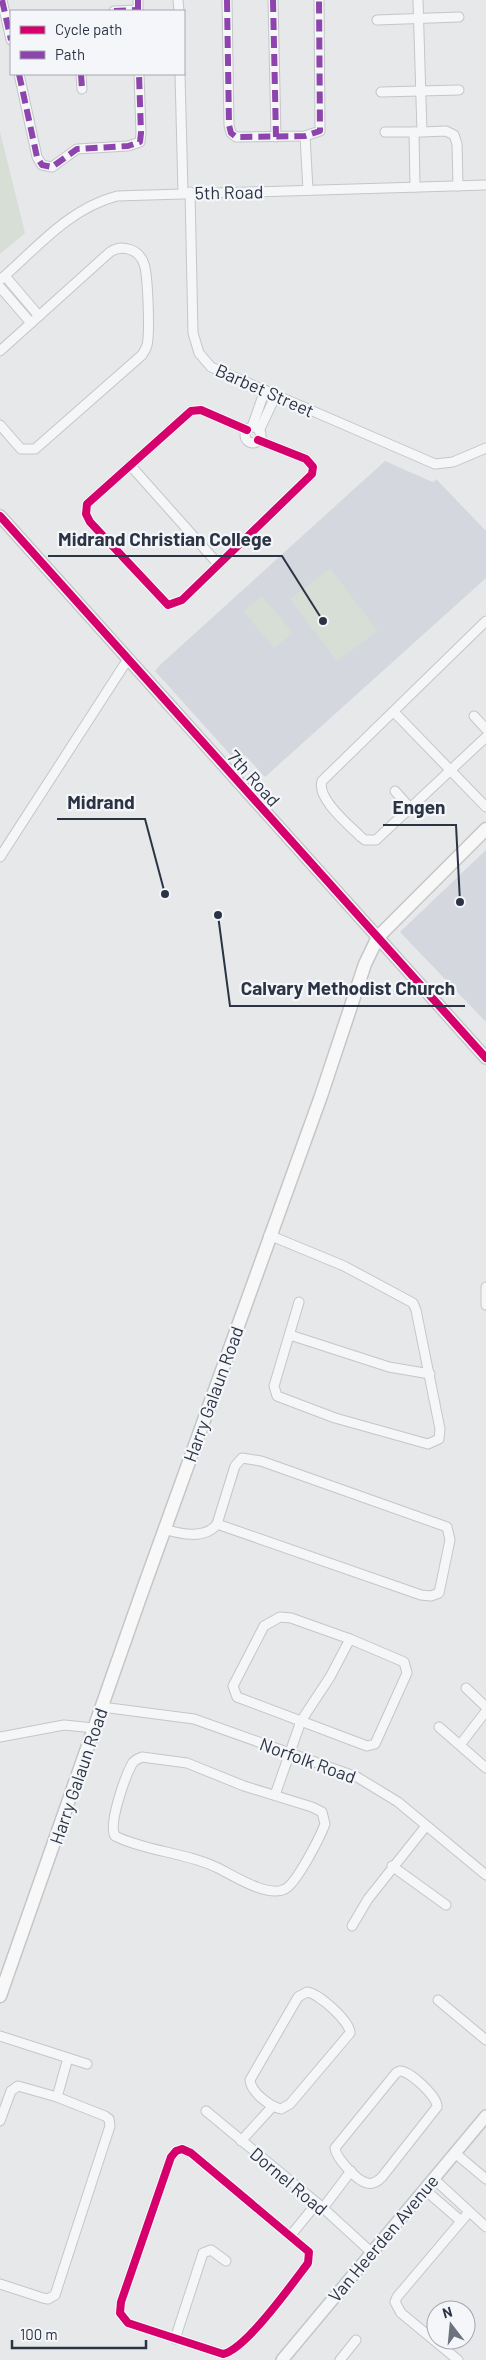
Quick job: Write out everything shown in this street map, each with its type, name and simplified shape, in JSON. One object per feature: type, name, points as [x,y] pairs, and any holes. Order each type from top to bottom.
[{"type":"main road","name":"Harry Galaun Road","points":[[0,1996],[164,1529],[320,1096],[365,964],[378,937],[486,829]]},
{"type":"street","points":[[2,0],[8,16],[10,32]]},
{"type":"street","points":[[227,0],[230,130],[236,137],[305,136],[317,133],[322,128],[319,0]]},
{"type":"street","points":[[273,0],[276,137]]},
{"type":"street","points":[[415,187],[421,91],[418,0]]},
{"type":"street","points":[[377,20],[459,17]]},
{"type":"street","points":[[19,75],[37,157],[42,165],[52,167],[77,148],[128,146],[140,142],[139,75]]},
{"type":"street","points":[[81,75],[82,89]]},
{"type":"street","name":"Barbet Street","points":[[180,75],[192,317],[196,347],[202,359],[211,367],[436,464],[453,462],[486,448]]},
{"type":"street","points":[[381,92],[459,90]]},
{"type":"street","points":[[384,132],[446,131],[454,135],[457,144],[458,186]]},
{"type":"street","points":[[305,136],[308,190]]},
{"type":"street","name":"5th Road","points":[[2,278],[63,223],[94,203],[128,195],[486,185]]},
{"type":"street","points":[[0,351],[115,249],[126,248],[135,252],[144,263],[148,338],[142,355],[35,450],[21,449],[0,425]]},
{"type":"street","points":[[2,278],[23,297],[39,316]]},
{"type":"street","points":[[0,287],[31,323]]},
{"type":"street","points":[[254,432],[265,390]]},
{"type":"street","points":[[254,432],[276,395]]},
{"type":"street","points":[[201,410],[254,432],[306,459],[312,464],[313,470],[308,479],[220,565],[182,600],[168,605],[90,522],[86,514],[87,504],[130,465],[191,411],[201,410]]},
{"type":"street","points":[[130,465],[220,565]]},
{"type":"street","name":"7th Road","points":[[0,516],[486,1058]]},
{"type":"street","points":[[486,621],[322,781],[321,791],[328,802],[365,840],[376,840],[486,737]]},
{"type":"street","points":[[0,857],[128,658]]},
{"type":"street","points":[[394,712],[486,807]]},
{"type":"street","points":[[474,716],[486,729]]},
{"type":"street","points":[[395,791],[411,809]]},
{"type":"street","points":[[269,1235],[344,1266],[413,1303],[430,1374],[440,1435],[436,1442],[428,1444],[334,1418],[277,1396],[274,1386],[299,1302]]},
{"type":"street","points":[[486,1287],[486,1305]]},
{"type":"street","points":[[290,1335],[389,1367],[430,1374]]},
{"type":"street","points":[[164,1529],[194,1535],[210,1530],[217,1524],[235,1466],[242,1458],[251,1458],[444,1525],[450,1531],[450,1540],[441,1589],[436,1594],[421,1595],[217,1524]]},
{"type":"street","points":[[291,1618],[402,1659],[407,1666],[407,1673],[380,1737],[375,1744],[369,1746],[301,1721],[247,1702],[239,1698],[234,1692],[234,1683],[264,1626],[274,1619],[291,1618]]},
{"type":"street","points":[[275,1795],[301,1721],[330,1677],[350,1639]]},
{"type":"street","points":[[466,1688],[486,1707]]},
{"type":"street","name":"Norfolk Road","points":[[102,1707],[194,1719],[369,1782],[398,1802],[486,1875]]},
{"type":"street","points":[[460,1745],[486,1711]]},
{"type":"street","points":[[0,1738],[64,1725],[94,1728]]},
{"type":"street","points":[[439,1727],[486,1768]]},
{"type":"street","points":[[142,1757],[188,1763],[244,1786],[275,1795],[312,1807],[322,1812],[326,1820],[293,1882],[286,1888],[276,1892],[249,1884],[192,1857],[124,1841],[115,1836],[113,1832],[114,1817],[132,1763],[142,1757]]},
{"type":"street","points":[[352,1926],[360,1910],[392,1866],[426,1826]]},
{"type":"street","points":[[392,1866],[446,1905]]},
{"type":"street","points":[[306,1992],[312,1992],[347,2024],[350,2033],[288,2107],[281,2109],[272,2107],[252,2088],[250,2080],[298,1997],[306,1992]]},
{"type":"street","points":[[438,2000],[486,2040]]},
{"type":"street","points":[[0,2036],[87,2064]]},
{"type":"street","points":[[57,2097],[68,2058]]},
{"type":"street","points":[[406,2072],[436,2098],[437,2108],[379,2179],[373,2183],[365,2183],[351,2171],[336,2155],[336,2144],[396,2073],[406,2072]]},
{"type":"street","points":[[0,2120],[10,2092],[16,2087],[57,2097],[109,2119],[109,2129],[54,2295],[48,2299],[43,2298],[0,2284]]},
{"type":"street","points":[[241,2141],[272,2107]]},
{"type":"street","name":"Dornel Road","points":[[206,2111],[320,2206],[371,2252]]},
{"type":"street","name":"Van Heerden Avenue","points":[[282,2360],[486,2116]]},
{"type":"street","points":[[182,2149],[191,2152],[309,2252],[308,2263],[231,2352],[219,2354],[175,2338],[128,2323],[122,2317],[120,2308],[173,2153],[182,2149]]},
{"type":"street","points":[[455,2153],[484,2176]]},
{"type":"street","points":[[291,2235],[351,2171]]},
{"type":"street","points":[[433,2178],[486,2227]]},
{"type":"street","points":[[424,2189],[461,2221]]},
{"type":"street","points":[[426,2330],[399,2310],[395,2302],[397,2297],[468,2212]]},
{"type":"street","points":[[175,2338],[202,2253],[211,2250],[226,2261]]},
{"type":"street","points":[[340,2360],[356,2340]]},
{"type":"street","points":[[450,2350],[458,2360]]},
{"type":"shaded area","points":[[0,132],[25,233],[0,254]]},
{"type":"shaded area","points":[[385,461],[430,481],[434,482],[436,479],[486,531],[486,578],[265,777],[245,755],[237,762],[155,671]]},
{"type":"shaded area","points":[[330,568],[378,631],[337,661],[290,599]]},
{"type":"shaded area","points":[[262,596],[293,633],[274,648],[243,611]]},
{"type":"shaded area","points":[[486,850],[486,1022],[400,932]]},
{"type":"marked path","points":[[2,0],[10,36]]},
{"type":"marked path","points":[[138,0],[138,10]]},
{"type":"marked path","points":[[227,0],[229,125],[231,133],[236,137],[305,136],[320,131],[319,0]]},
{"type":"marked path","points":[[273,0],[276,137]]},
{"type":"marked path","points":[[19,75],[37,157],[42,165],[52,167],[77,149],[128,146],[140,142],[139,75]]},
{"type":"marked path","points":[[81,75],[82,89]]},
{"type":"cycle path","points":[[247,430],[201,410],[191,411],[87,504],[86,514],[90,522],[168,605],[182,600],[312,474],[313,467],[306,459],[258,440]]},
{"type":"cycle path","points":[[0,516],[486,1058]]},
{"type":"cycle path","points":[[182,2149],[191,2153],[309,2252],[308,2263],[256,2329],[233,2350],[223,2354],[128,2323],[120,2313],[121,2302],[171,2157],[176,2151],[182,2149]]},
{"type":"place","name":"Midrand Christian College","points":[[323,621]]},
{"type":"place","name":"Midrand","points":[[165,894]]},
{"type":"place","name":"Engen","points":[[460,902]]},
{"type":"place","name":"Calvary Methodist Church","points":[[218,915]]}]
